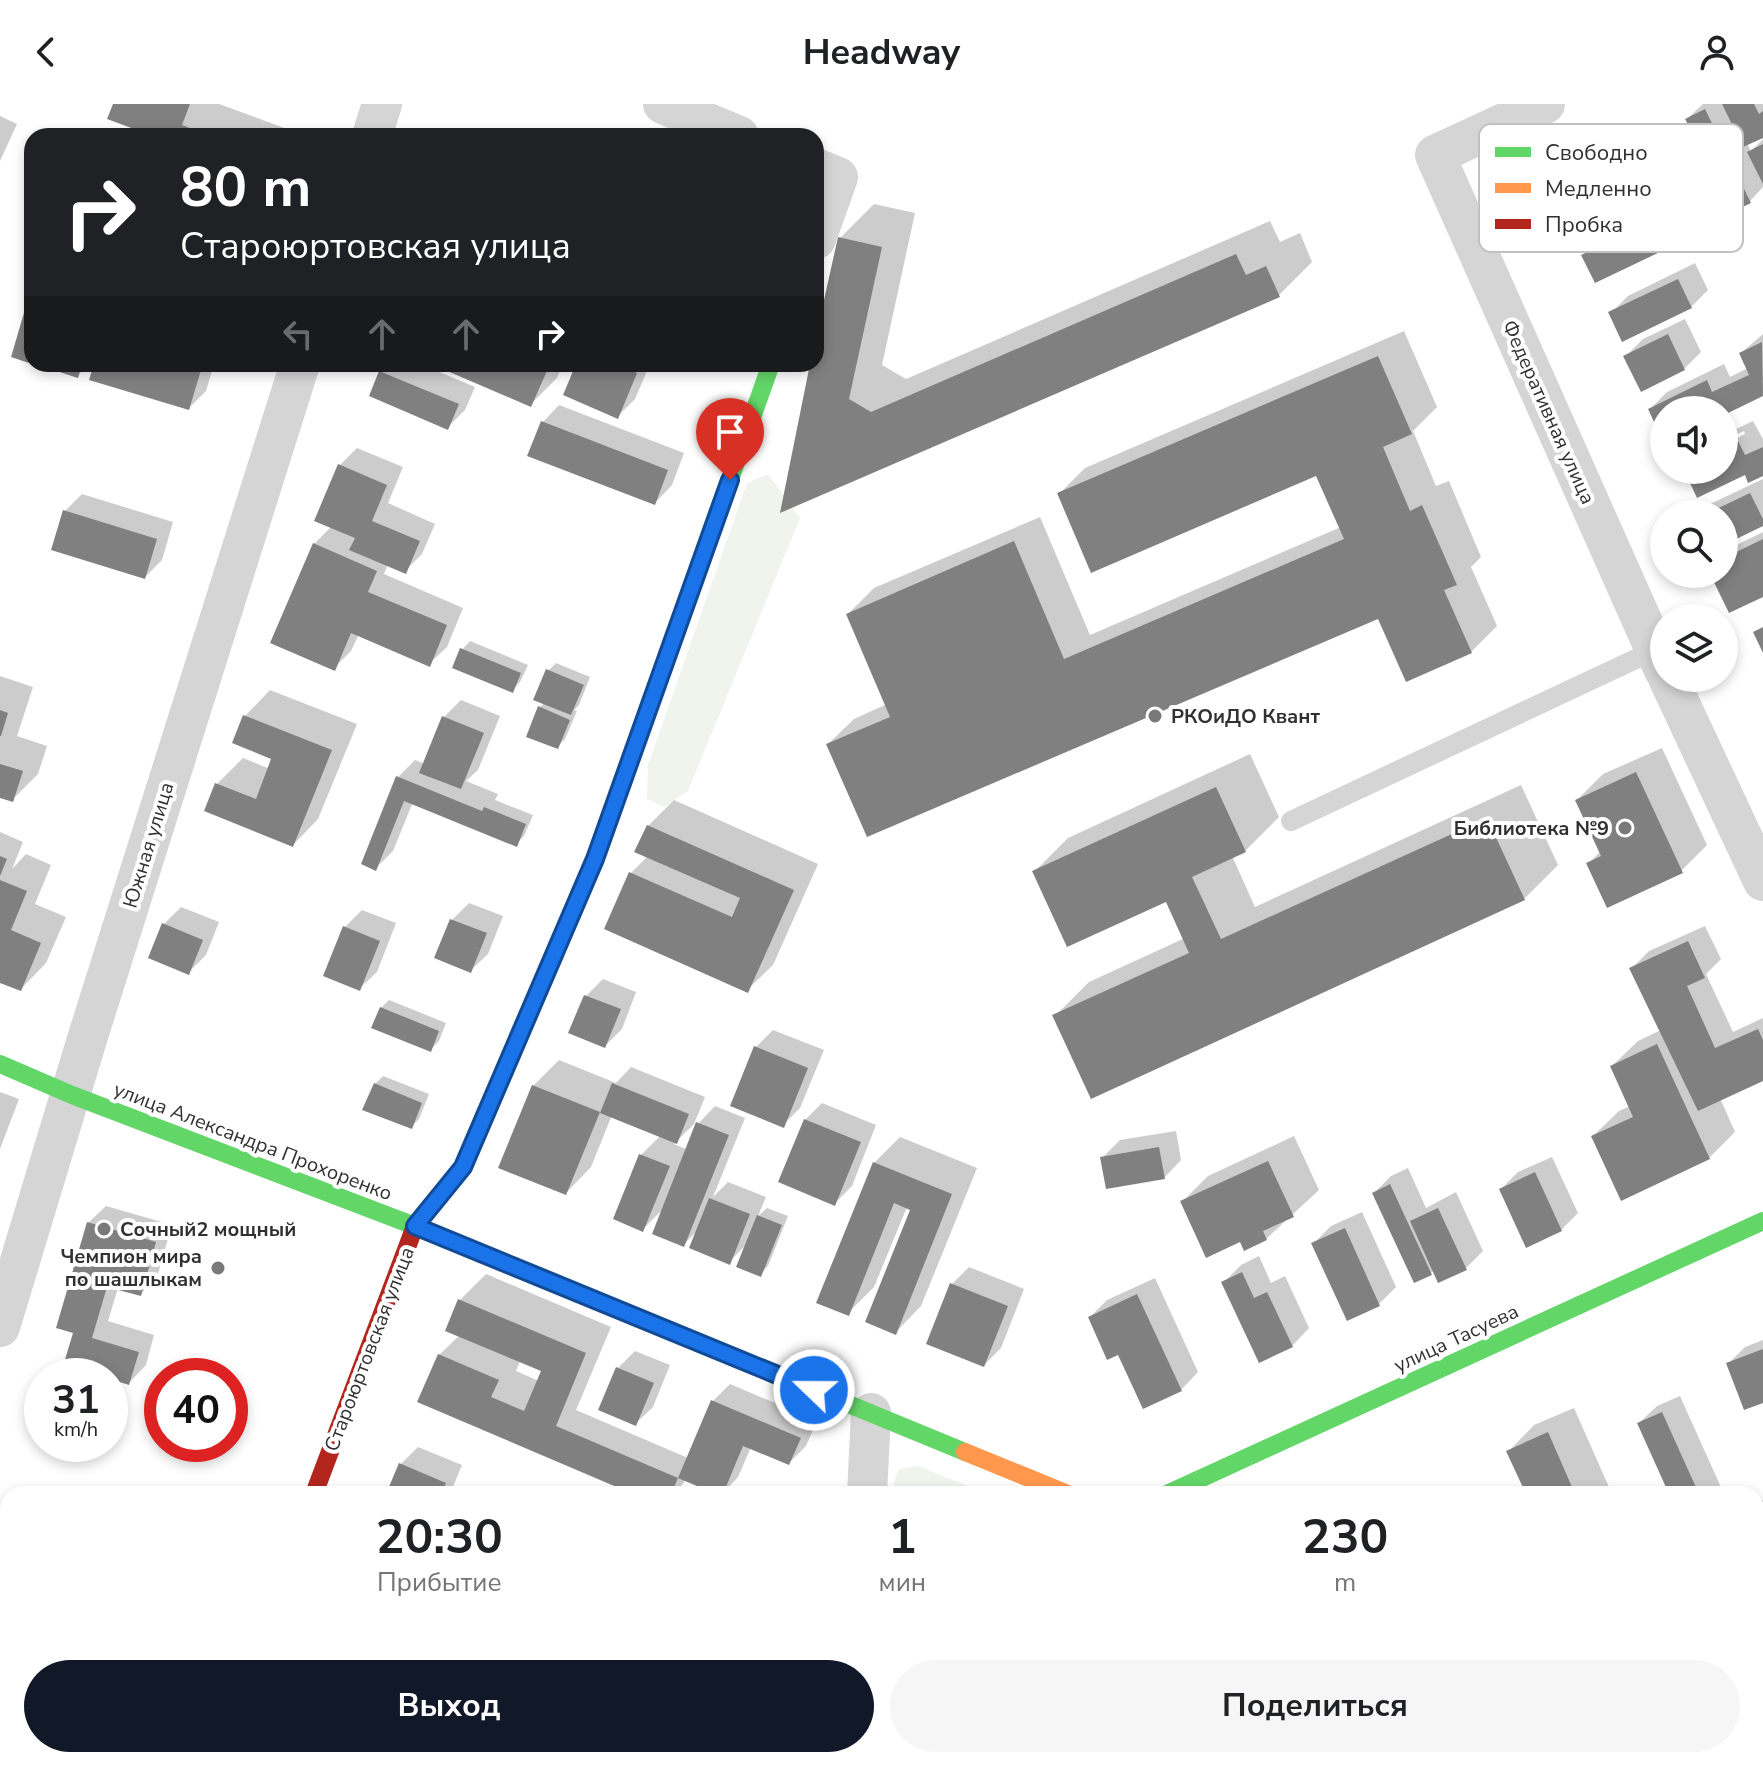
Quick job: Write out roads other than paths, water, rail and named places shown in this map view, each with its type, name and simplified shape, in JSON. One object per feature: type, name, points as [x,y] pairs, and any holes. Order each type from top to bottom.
[{"type":"street","points":[[374,128],[382,104]]},
{"type":"street","points":[[663,104],[720,128]]},
{"type":"street","name":"Федеративная улица","points":[[1502,124],[1545,104]]},
{"type":"street","name":"Федеративная улица","points":[[1479,135],[1435,155],[1650,639]]},
{"type":"street","name":"Южная улица","points":[[0,1327],[298,372]]},
{"type":"street","name":"Староюртовская улица","points":[[317,1486],[415,1226],[463,1167],[595,859],[768,372]]},
{"type":"street","name":"Федеративная улица","points":[[1674,692],[1763,881]]},
{"type":"street","name":"улица Александра Прохоренко","points":[[0,1064],[72,1095],[415,1226],[1049,1486]]},
{"type":"street","name":"улица Тасуева","points":[[1184,1486],[1763,1221]]},
{"type":"street","points":[[867,1486],[871,1413]]},
{"type":"lane","points":[[1291,821],[1650,671]]},
{"type":"place","name":"РКОиДО Квант","points":[[1155,716]]},
{"type":"place","name":"Библиотека №9","points":[[1625,828]]},
{"type":"place","name":"Сочный2 мощный","points":[[104,1229]]},
{"type":"place","name":"Чемпион мира по шашлыкам","points":[[218,1268]]}]
